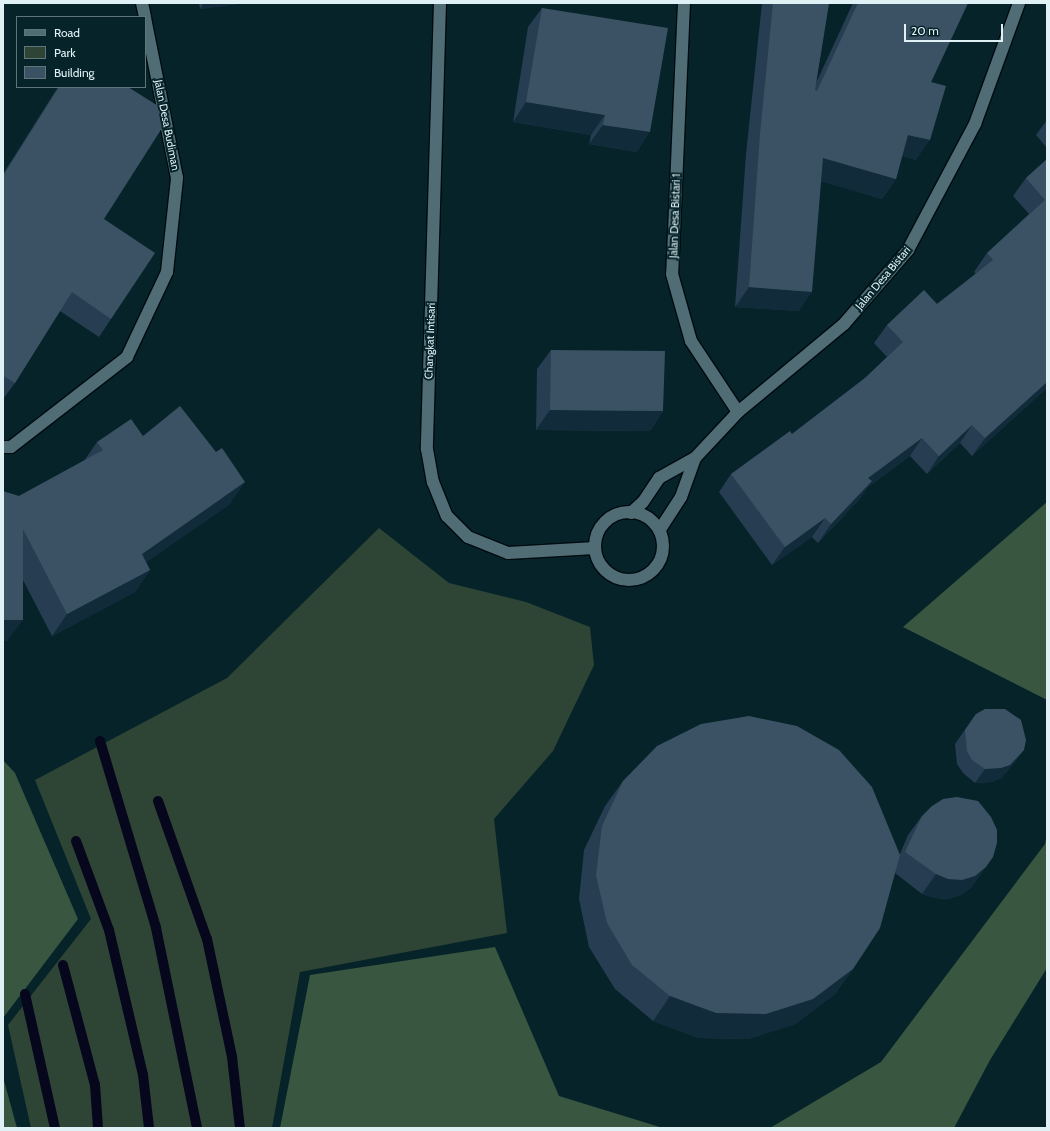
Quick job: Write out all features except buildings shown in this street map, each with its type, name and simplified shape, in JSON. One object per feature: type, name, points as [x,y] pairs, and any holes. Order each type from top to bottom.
[{"type":"street","name":"Jalan Desa Budiman","points":[[142,3],[145,16]]},
{"type":"street","name":"Changkat Intisari","points":[[440,3],[427,449],[433,482],[448,516],[468,537],[508,553],[595,548]]},
{"type":"street","name":"Jalan Desa Bistari 1","points":[[684,3],[672,274],[691,341],[738,412]]},
{"type":"street","name":"Jalan Desa Bistari","points":[[632,513],[643,502],[659,478],[695,458],[738,412],[844,324],[908,250],[975,124],[1018,3]]},
{"type":"street","name":"Jalan Desa Budiman","points":[[3,447],[11,447],[127,357],[167,272],[177,178],[146,23]]},
{"type":"street","name":"Jalan Desa Bistari","points":[[659,531],[682,497],[695,458]]},
{"type":"street","points":[[620,513],[632,513],[642,515],[659,531],[662,552],[658,564],[641,578],[618,579],[609,574],[596,558],[595,548],[596,536],[610,518],[620,513]]},
{"type":"green space","points":[[1047,502],[1047,700],[903,627]]},
{"type":"green space","points":[[379,528],[449,583],[526,602],[590,627],[594,665],[553,751],[494,819],[507,933],[300,972],[272,1128],[31,1128],[8,1025],[91,919],[35,780],[227,678]]},
{"type":"green space","points":[[3,760],[15,773],[78,919],[3,1018]]},
{"type":"green space","points":[[1047,834],[1047,968],[990,1060],[954,1128],[770,1128],[881,1062],[1045,844]]},
{"type":"green space","points":[[495,947],[559,1096],[663,1128],[280,1128],[310,975]]},
{"type":"green space","points":[[3,1077],[17,1128],[3,1128]]},
{"type":"waterway","points":[[100,741],[156,928],[197,1128]]},
{"type":"waterway","points":[[158,801],[207,939],[232,1057],[240,1128]]},
{"type":"waterway","points":[[76,841],[109,930],[143,1075],[149,1128]]},
{"type":"waterway","points":[[63,965],[95,1085],[98,1128]]},
{"type":"waterway","points":[[25,994],[55,1128]]}]
